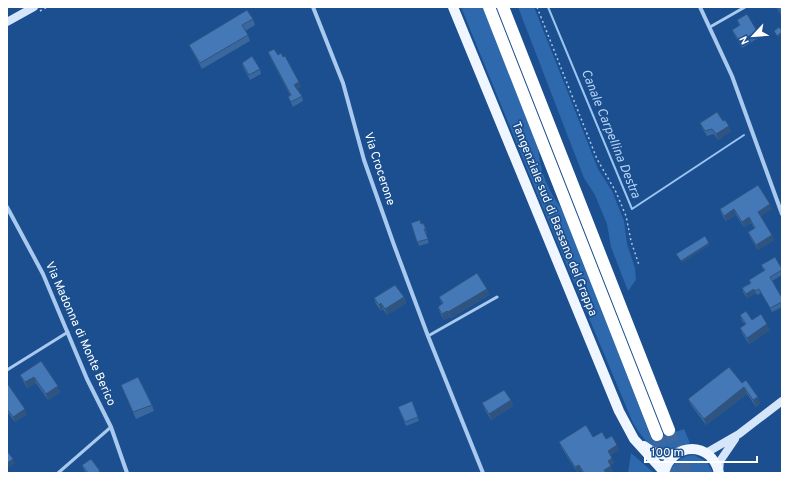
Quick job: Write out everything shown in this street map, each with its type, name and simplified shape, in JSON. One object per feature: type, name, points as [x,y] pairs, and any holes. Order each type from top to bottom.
[{"type":"highway","points":[[489,7],[657,435]]},
{"type":"highway","points":[[504,7],[669,430]]},
{"type":"main road","name":"Tangenziale sud di Bassano del Grappa","points":[[453,7],[616,404],[634,440],[664,473],[670,458],[676,454]]},
{"type":"main road","name":"Tangenziale sud di Bassano del Grappa","points":[[634,440],[655,454],[676,454],[691,449],[706,453]]},
{"type":"main road","points":[[706,453],[716,464],[719,472]]},
{"type":"street","points":[[7,22],[34,7]]},
{"type":"street","name":"Via Crocerone","points":[[313,7],[343,82],[364,160],[428,336],[482,472]]},
{"type":"street","points":[[700,7],[732,76],[782,214]]},
{"type":"street","name":"Via Madonna di Monte Berico","points":[[7,207],[43,274],[87,379],[111,427],[127,473]]},
{"type":"street","points":[[706,453],[739,434],[782,401]]},
{"type":"street","points":[[719,472],[723,455],[739,434]]},
{"type":"lane","points":[[710,28],[746,7]]},
{"type":"lane","points":[[428,336],[497,297]]},
{"type":"lane","points":[[7,370],[68,332]]},
{"type":"lane","points":[[58,473],[111,427]]},
{"type":"path","points":[[537,7],[597,159],[616,192],[626,216],[631,241],[639,265]]},
{"type":"shaded area","points":[[461,7],[483,7],[538,146],[543,173],[549,189],[564,212],[652,440],[684,429],[690,443],[670,448],[657,448],[645,440],[633,423]]},
{"type":"shaded area","points":[[518,7],[534,7],[598,169],[612,191],[624,221],[627,244],[635,268],[636,280],[628,291],[611,247],[607,224],[595,195],[584,178]]},
{"type":"shaded area","points":[[631,453],[654,473],[628,473]]},
{"type":"shaded area","points":[[694,455],[707,462],[713,473],[670,473],[676,462],[682,458]]},
{"type":"building","points":[[778,7],[782,7],[782,13]]},
{"type":"building","points":[[247,10],[253,19],[242,25],[248,35],[200,63],[189,45]]},
{"type":"building","points":[[747,14],[757,31],[740,42],[732,30],[740,25],[737,20]]},
{"type":"building","points":[[779,27],[782,32],[777,36],[774,31]]},
{"type":"building","points":[[274,49],[278,55],[281,53],[283,57],[285,56],[299,82],[294,85],[302,96],[291,102],[288,97],[291,95],[268,52]]},
{"type":"building","points":[[252,56],[260,69],[249,75],[242,63]]},
{"type":"building","points":[[717,112],[723,121],[725,120],[729,126],[716,134],[712,129],[705,131],[700,123]]},
{"type":"building","points":[[758,185],[770,204],[758,212],[772,235],[756,245],[748,232],[755,228],[749,217],[742,222],[734,209],[724,216],[720,209]]},
{"type":"building","points":[[420,220],[421,224],[423,223],[426,229],[424,229],[428,239],[417,242],[411,223]]},
{"type":"building","points":[[705,236],[709,243],[681,261],[676,254]]},
{"type":"building","points":[[775,257],[782,270],[770,277],[782,298],[782,302],[770,308],[759,289],[755,291],[754,289],[746,294],[742,288],[751,283],[749,280],[765,270],[761,265]]},
{"type":"building","points":[[477,273],[487,289],[442,314],[438,307],[443,303],[439,297]]},
{"type":"building","points":[[395,285],[404,297],[385,309],[381,303],[379,305],[374,298]]},
{"type":"building","points":[[746,311],[752,320],[761,314],[767,324],[747,338],[740,328],[746,324],[740,315]]},
{"type":"building","points":[[41,361],[58,386],[46,394],[34,377],[25,382],[20,375]]},
{"type":"building","points":[[729,367],[742,383],[746,380],[758,397],[753,400],[744,387],[704,419],[688,399]]},
{"type":"building","points":[[138,377],[152,405],[133,412],[121,385]]},
{"type":"building","points":[[7,383],[25,409],[13,417],[7,409]]},
{"type":"building","points":[[504,390],[511,400],[489,414],[482,403]]},
{"type":"building","points":[[412,401],[418,417],[405,422],[398,407]]},
{"type":"building","points":[[586,425],[593,437],[602,432],[606,439],[612,436],[617,445],[608,451],[612,458],[608,461],[611,466],[604,470],[606,473],[584,473],[579,465],[575,467],[559,442]]},
{"type":"building","points":[[7,452],[13,459],[7,463]]},
{"type":"building","points":[[91,459],[100,471],[97,473],[88,473],[82,465]]},
{"type":"waterway","name":"Canale Carpellina Destra","points":[[548,7],[632,209],[744,135]]},
{"type":"tunnel","points":[[669,430],[687,473]]},
{"type":"tunnel","points":[[657,435],[672,473]]}]
